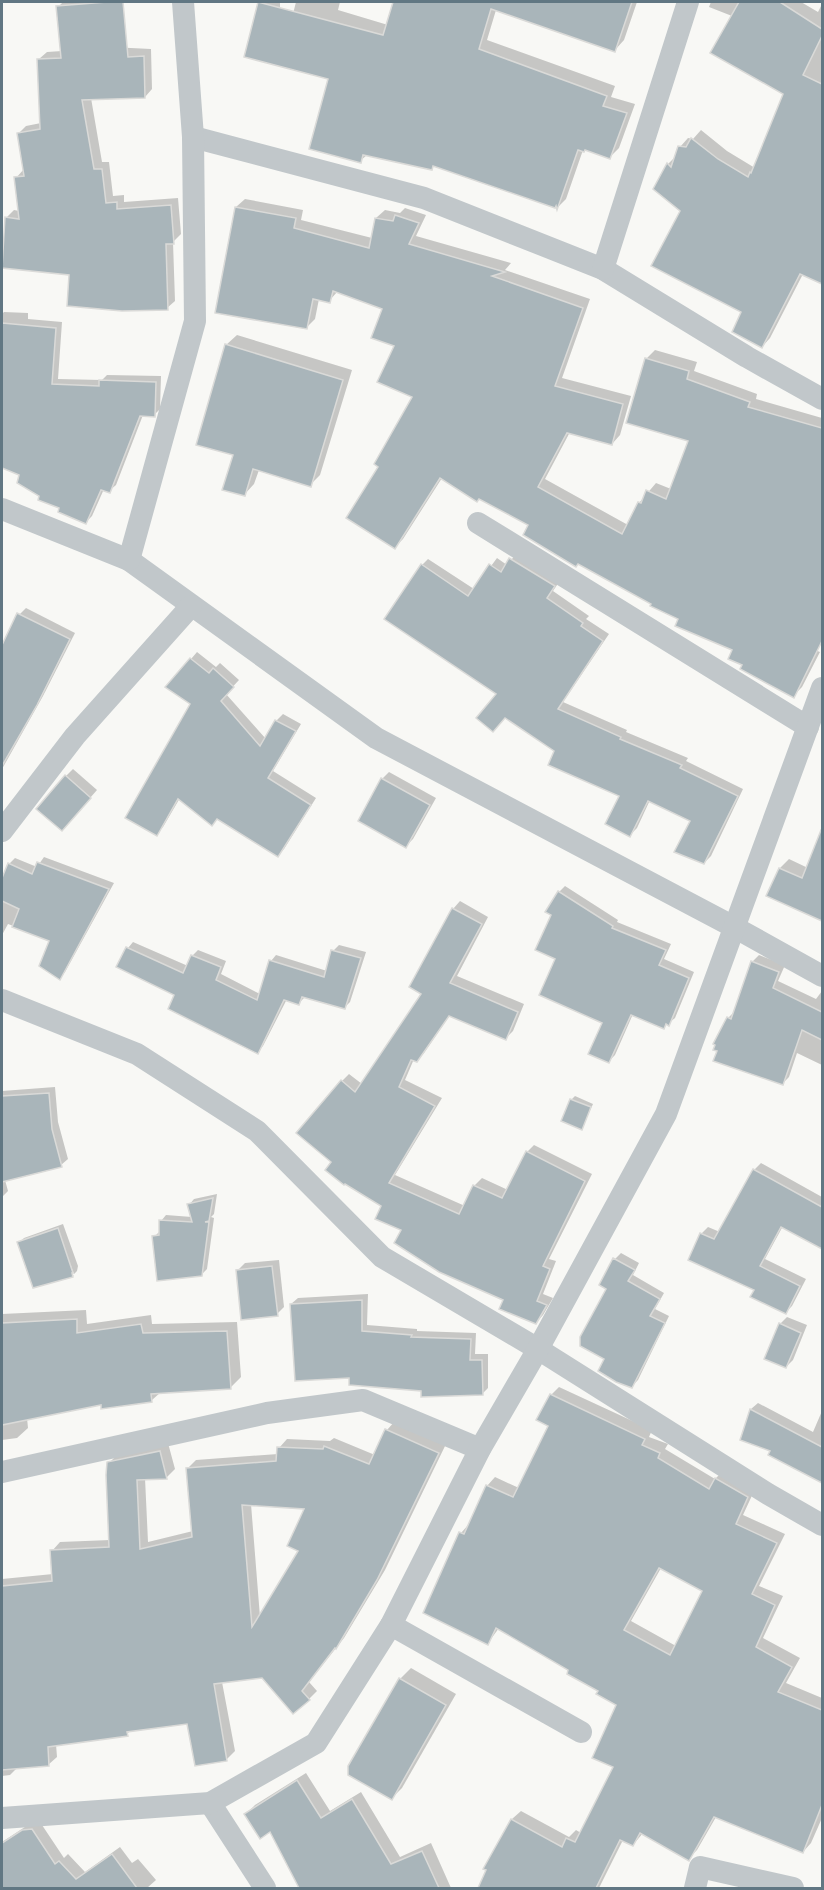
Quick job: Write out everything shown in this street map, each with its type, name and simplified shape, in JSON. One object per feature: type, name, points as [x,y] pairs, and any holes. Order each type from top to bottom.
[{"type":"street","points":[[129,561],[195,321],[193,137],[183,2]]},
{"type":"street","points":[[603,269],[688,2]]},
{"type":"street","points":[[193,137],[424,198],[603,269],[747,357],[822,399]]},
{"type":"street","points":[[2,509],[129,561],[376,738],[735,927],[822,976]]},
{"type":"street","points":[[478,523],[808,727]]},
{"type":"street","points":[[2,831],[75,736],[191,606]]},
{"type":"street","points":[[2,1818],[210,1803],[316,1743],[391,1625],[480,1449],[538,1349],[666,1113],[822,688]]},
{"type":"street","points":[[2,1000],[137,1054],[257,1131],[382,1257],[538,1349],[768,1494],[822,1525]]},
{"type":"street","points":[[2,1472],[267,1413],[363,1400],[480,1449]]},
{"type":"street","points":[[391,1625],[582,1732]]},
{"type":"street","points":[[210,1803],[265,1888]]},
{"type":"street","points":[[695,1888],[700,1867],[793,1888]]},
{"type":"building","points":[[123,2],[128,57],[144,56],[145,98],[82,100],[94,169],[102,169],[106,203],[117,202],[117,209],[171,205],[174,244],[166,244],[168,310],[122,311],[67,306],[69,275],[2,268],[5,217],[19,219],[14,177],[24,176],[17,133],[40,129],[37,59],[61,58],[56,6]]},
{"type":"building","points":[[258,2],[383,35],[393,2],[632,2],[615,52],[491,9],[479,49],[607,96],[603,106],[627,113],[610,159],[585,150],[584,152],[578,150],[557,210],[556,206],[555,208],[433,166],[432,170],[363,155],[361,163],[309,149],[328,79],[244,57]]},
{"type":"building","points":[[739,2],[780,2],[822,29],[822,36],[803,75],[822,84],[822,284],[800,274],[762,348],[732,332],[741,312],[651,266],[680,211],[653,189],[667,163],[671,167],[678,146],[686,147],[691,138],[718,159],[748,177],[783,94],[710,53]]},
{"type":"building","points":[[235,207],[296,218],[294,228],[369,248],[375,218],[393,221],[395,215],[419,223],[409,244],[505,272],[492,276],[583,308],[555,386],[623,404],[612,445],[567,433],[538,487],[622,534],[638,502],[641,503],[646,490],[666,499],[688,441],[626,423],[645,358],[689,371],[687,379],[750,402],[748,407],[822,428],[822,641],[794,698],[740,669],[742,665],[728,659],[732,650],[675,626],[678,619],[650,606],[651,604],[578,564],[576,567],[523,535],[528,525],[479,499],[477,502],[440,478],[395,549],[346,518],[378,467],[374,464],[412,397],[377,382],[394,346],[371,338],[382,309],[333,291],[330,303],[313,299],[307,329],[215,313]]},
{"type":"building","points":[[2,323],[56,328],[52,384],[99,386],[99,380],[156,382],[155,417],[140,416],[110,493],[101,490],[86,524],[58,512],[59,508],[38,500],[39,496],[17,483],[19,475],[2,468]]},
{"type":"building","points":[[225,344],[343,380],[311,487],[253,469],[245,496],[222,490],[233,455],[196,445]]},
{"type":"building","points":[[509,558],[555,586],[547,598],[583,623],[581,626],[603,641],[558,709],[621,737],[620,739],[682,765],[680,768],[738,796],[704,864],[674,852],[690,821],[648,801],[630,837],[605,824],[619,796],[548,765],[554,751],[505,718],[493,732],[476,718],[496,694],[384,619],[421,564],[468,596],[489,564],[501,572]]},
{"type":"building","points":[[17,613],[70,639],[37,705],[2,766],[2,645]]},
{"type":"building","points":[[190,658],[209,673],[213,668],[234,687],[221,701],[260,746],[275,720],[296,731],[268,778],[311,805],[278,857],[217,819],[212,826],[178,799],[157,836],[125,818],[190,704],[165,687]]},
{"type":"building","points":[[65,775],[91,798],[62,831],[36,809]]},
{"type":"building","points":[[381,778],[430,805],[406,848],[358,821]]},
{"type":"building","points":[[821,830],[822,921],[766,896],[779,868],[802,878]]},
{"type":"building","points":[[37,862],[109,889],[60,980],[39,966],[49,941],[12,927],[19,909],[2,901],[2,878],[8,863],[32,874]]},
{"type":"building","points":[[558,891],[613,926],[612,928],[666,950],[659,965],[689,978],[669,1026],[666,1024],[664,1029],[631,1015],[609,1063],[588,1054],[602,1023],[539,995],[555,959],[535,950],[551,915],[545,912]]},
{"type":"building","points":[[452,908],[482,924],[450,983],[518,1012],[506,1040],[449,1016],[417,1062],[411,1060],[399,1087],[435,1106],[389,1183],[459,1214],[473,1185],[502,1198],[526,1151],[585,1181],[543,1266],[550,1269],[537,1301],[547,1305],[536,1324],[499,1309],[503,1300],[439,1272],[394,1243],[401,1230],[375,1219],[381,1206],[344,1185],[325,1170],[331,1162],[296,1133],[341,1080],[355,1092],[421,994],[409,987]]},
{"type":"building","points":[[126,947],[183,973],[191,955],[221,967],[216,980],[257,1000],[269,960],[324,977],[331,950],[361,958],[345,1009],[302,997],[299,1005],[284,1000],[258,1054],[168,1009],[174,995],[116,967]]},
{"type":"building","points":[[751,961],[779,972],[773,988],[822,1012],[822,1040],[802,1030],[783,1085],[713,1061],[717,1051],[713,1050],[715,1045],[713,1044],[727,1017],[731,1019]]},
{"type":"building","points":[[49,1093],[52,1129],[62,1167],[2,1182],[2,1096]]},
{"type":"building","points":[[570,1099],[591,1107],[582,1130],[561,1121]]},
{"type":"building","points":[[753,1169],[822,1207],[822,1249],[781,1227],[760,1266],[800,1286],[786,1314],[750,1297],[754,1290],[688,1260],[700,1233],[714,1239]]},
{"type":"building","points":[[213,1198],[209,1221],[205,1222],[209,1222],[202,1276],[157,1281],[152,1236],[159,1235],[159,1220],[192,1222],[187,1204]]},
{"type":"building","points":[[58,1228],[73,1277],[33,1288],[17,1242]]},
{"type":"building","points":[[613,1258],[635,1270],[628,1281],[660,1299],[650,1316],[665,1323],[632,1388],[598,1371],[604,1359],[580,1346],[580,1337],[606,1289],[599,1285]]},
{"type":"building","points":[[272,1266],[278,1316],[241,1320],[236,1270]]},
{"type":"building","points":[[362,1300],[362,1331],[412,1335],[411,1337],[471,1339],[470,1360],[482,1360],[483,1395],[421,1397],[421,1391],[349,1385],[349,1378],[295,1381],[290,1304]]},
{"type":"building","points":[[77,1319],[77,1333],[141,1324],[143,1333],[227,1331],[231,1389],[151,1394],[152,1402],[101,1409],[101,1405],[2,1425],[2,1323]]},
{"type":"building","points":[[779,1323],[801,1333],[786,1368],[764,1359]]},
{"type":"building","points":[[550,1394],[645,1439],[642,1445],[660,1453],[658,1458],[709,1489],[715,1478],[748,1497],[736,1524],[777,1543],[752,1594],[775,1605],[756,1647],[792,1667],[778,1692],[822,1710],[822,1805],[803,1853],[714,1817],[689,1861],[640,1833],[633,1846],[620,1840],[596,1888],[478,1888],[486,1870],[483,1869],[511,1819],[562,1847],[566,1838],[575,1842],[613,1767],[592,1758],[616,1705],[596,1694],[598,1691],[567,1674],[568,1670],[496,1628],[488,1645],[423,1613],[459,1532],[464,1534],[486,1485],[513,1497],[548,1426],[536,1420]],"holes":[[[659,1568],[702,1591],[670,1655],[624,1630]]]},
{"type":"building","points":[[750,1409],[822,1447],[822,1483],[768,1455],[770,1451],[740,1440]]},
{"type":"building","points":[[385,1429],[439,1453],[377,1580],[336,1649],[302,1691],[310,1700],[293,1714],[262,1678],[214,1684],[227,1761],[195,1766],[187,1724],[127,1732],[128,1736],[48,1747],[49,1766],[2,1770],[2,1586],[52,1581],[50,1550],[109,1547],[107,1462],[160,1451],[167,1479],[137,1480],[140,1549],[192,1537],[186,1468],[276,1461],[277,1447],[323,1449],[324,1446],[369,1464]],"holes":[[[242,1505],[304,1509],[287,1546],[298,1551],[252,1627]]]},
{"type":"building","points":[[399,1678],[446,1705],[392,1800],[348,1775],[348,1766]]},
{"type":"building","points":[[297,1780],[321,1818],[352,1799],[391,1864],[422,1851],[439,1888],[299,1888],[270,1832],[260,1839],[244,1814]]},
{"type":"building","points":[[32,1829],[55,1864],[59,1861],[76,1879],[112,1854],[137,1888],[2,1888],[2,1843],[22,1830]]}]
